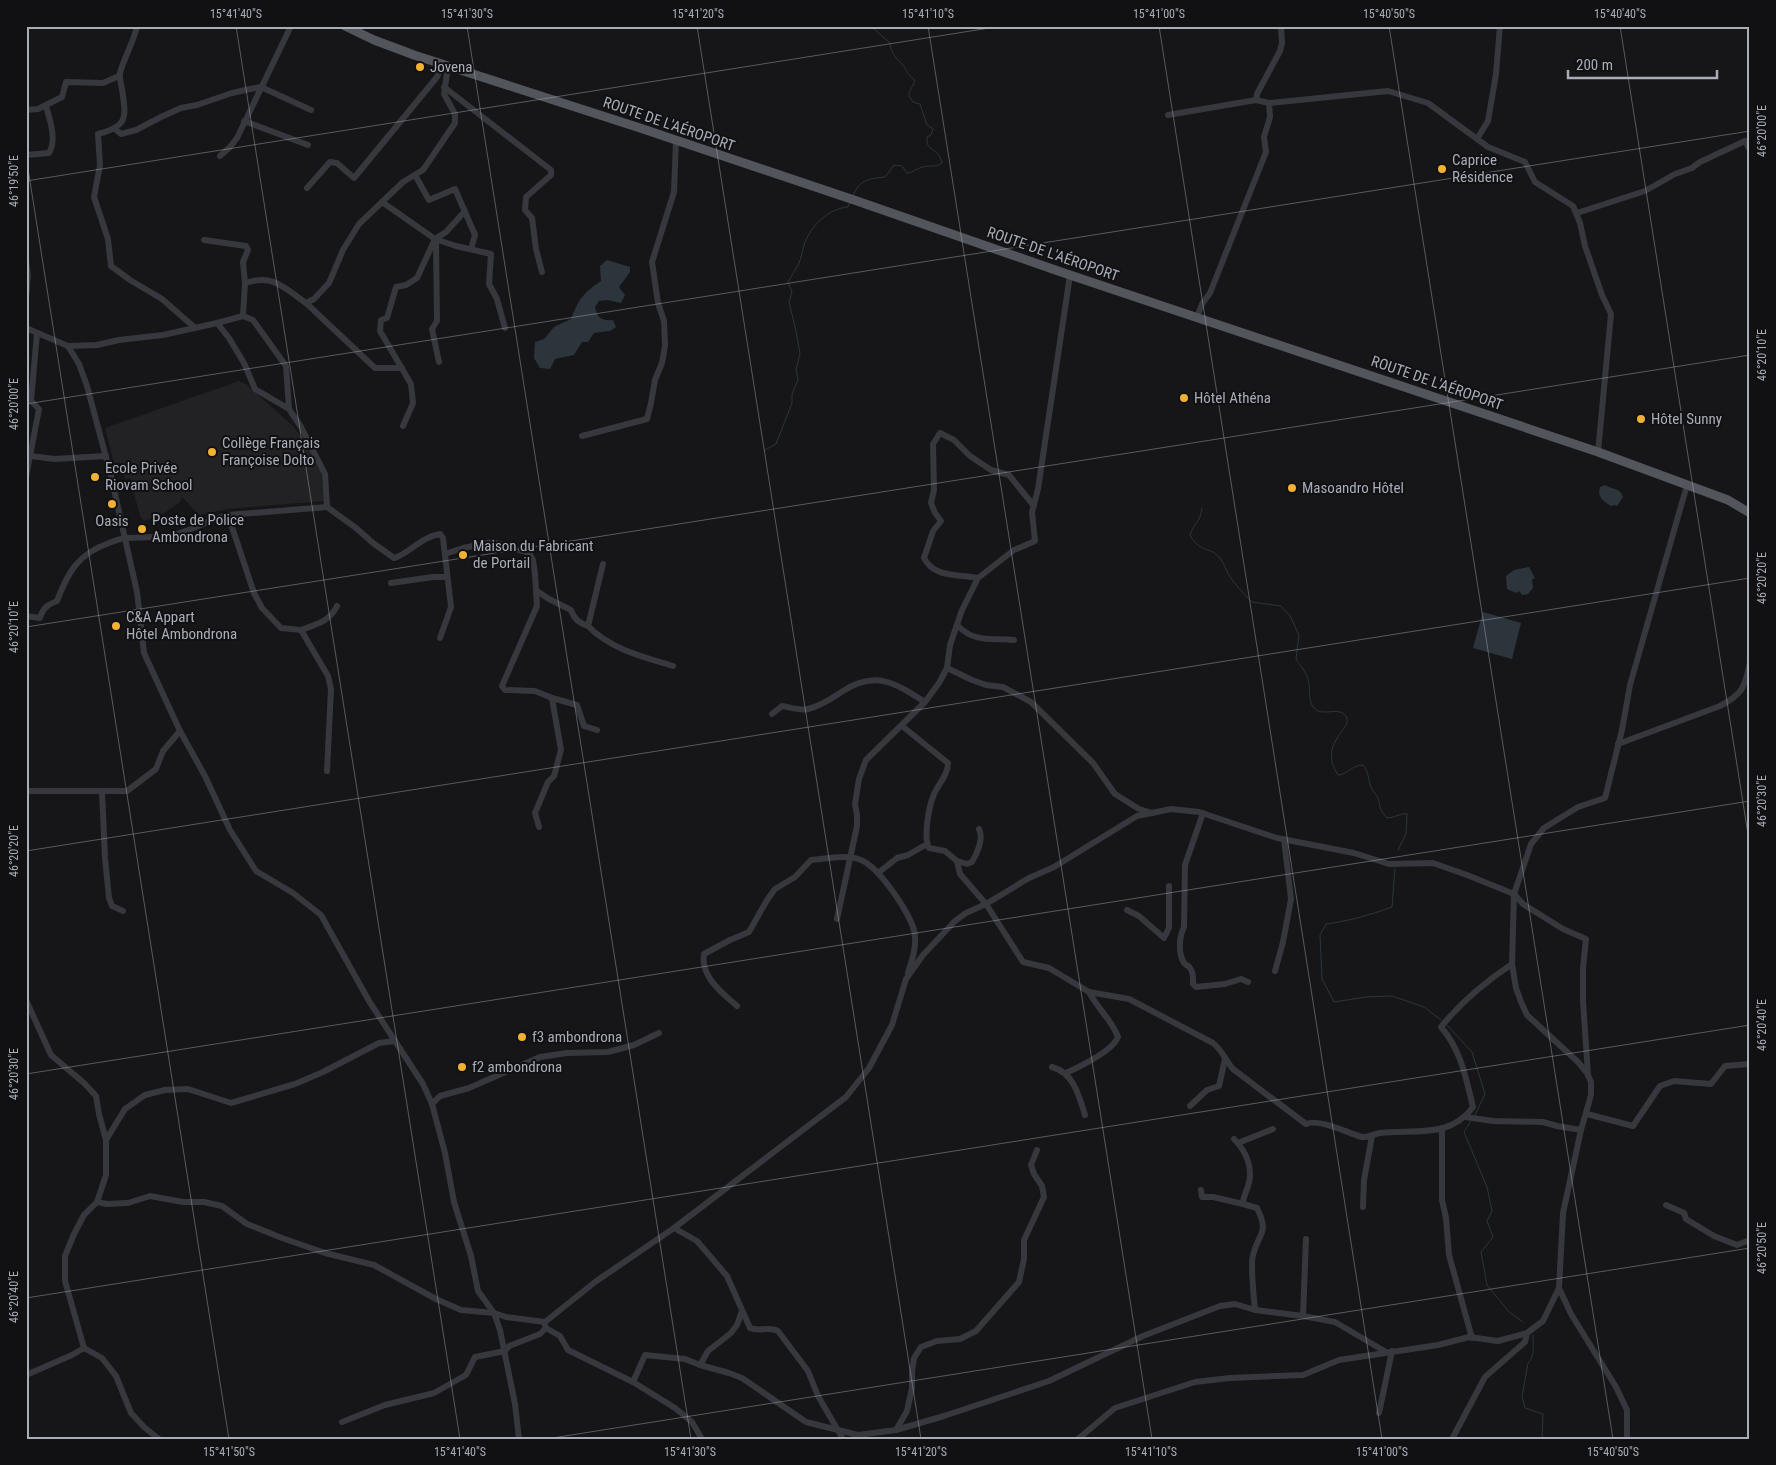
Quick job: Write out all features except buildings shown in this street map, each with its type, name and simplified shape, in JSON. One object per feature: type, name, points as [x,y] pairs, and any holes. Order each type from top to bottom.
[{"type":"main road","name":"ROUTE DE L'AÉROPORT","points":[[345,26],[374,40],[446,65],[853,200],[1070,275],[1198,315],[1598,452],[1728,500],[1750,513]]},
{"type":"street","points":[[137,26],[119,76],[124,119],[121,125],[115,129],[98,134],[100,165],[94,197],[108,239],[112,266],[130,280],[162,299],[194,327]]},
{"type":"street","points":[[220,156],[237,138],[292,26]]},
{"type":"street","points":[[1256,100],[1257,94],[1280,51],[1282,43],[1281,26]]},
{"type":"street","points":[[1477,139],[1488,121],[1496,74],[1500,26]]},
{"type":"street","points":[[306,303],[314,299],[330,283],[343,250],[359,224],[403,182],[423,170],[454,124],[455,114],[444,94],[446,65]]},
{"type":"street","points":[[307,188],[330,162],[337,163],[354,178],[446,65]]},
{"type":"street","points":[[26,110],[38,110],[62,98],[66,82],[103,83],[119,76]]},
{"type":"street","points":[[444,87],[551,170],[551,175],[526,197],[525,210],[532,218],[536,249],[542,272]]},
{"type":"street","points":[[115,129],[121,134],[136,130],[181,108],[198,105],[232,92],[261,88],[312,110]]},
{"type":"street","points":[[1168,115],[1256,100],[1269,103],[1388,91],[1428,103],[1488,147],[1525,162],[1535,182],[1573,206],[1577,213],[1585,246],[1602,295],[1611,314],[1598,452]]},
{"type":"street","points":[[1198,315],[1202,304],[1210,292],[1266,152],[1264,138],[1270,117],[1269,103]]},
{"type":"street","points":[[26,155],[49,153],[52,149],[52,133],[46,106]]},
{"type":"street","points":[[244,121],[308,145]]},
{"type":"street","points":[[582,436],[647,419],[655,380],[662,363],[665,346],[664,321],[658,303],[652,262],[674,192],[676,141]]},
{"type":"street","points":[[1577,213],[1645,191],[1675,174],[1692,168],[1700,162],[1748,141],[1750,150]]},
{"type":"street","points":[[415,175],[429,200],[455,189],[475,235],[471,250]]},
{"type":"street","points":[[382,202],[436,239],[491,254],[489,284],[497,298],[505,328]]},
{"type":"street","points":[[403,426],[412,403],[411,384],[380,331],[381,320],[387,318],[396,287],[406,285],[417,278],[436,239],[446,232],[465,211]]},
{"type":"street","points":[[436,239],[437,321],[432,329],[439,362]]},
{"type":"street","points":[[204,240],[246,246],[248,250],[243,262],[245,283],[243,316]]},
{"type":"street","points":[[26,261],[28,275],[26,297]]},
{"type":"street","points":[[837,920],[857,826],[855,804],[861,773],[866,760],[902,726],[940,683],[947,668],[950,645],[962,610],[978,578],[1014,550],[1035,540],[1033,509],[1038,489],[1070,275]]},
{"type":"street","points":[[245,283],[256,280],[272,280],[306,303],[375,368],[402,368]]},
{"type":"street","points":[[27,329],[68,346],[97,345],[163,334],[243,316],[254,320],[286,366],[289,409],[324,474],[327,507]]},
{"type":"street","points":[[217,323],[229,338],[244,363],[255,389],[289,409]]},
{"type":"street","points":[[26,477],[39,409],[31,401],[37,333]]},
{"type":"street","points":[[68,346],[79,364],[88,386],[106,456],[137,592],[144,652],[180,730],[205,776],[230,830],[256,871],[293,893],[320,915],[369,1001],[423,1084],[432,1104],[445,1153],[454,1202],[471,1256],[478,1291],[494,1312],[505,1351],[515,1404],[519,1439]]},
{"type":"street","points":[[978,578],[934,571],[927,565],[924,558],[933,531],[941,521],[931,503],[934,490],[933,444],[940,433],[954,440],[970,456],[991,470],[1008,475],[1033,509]]},
{"type":"street","points":[[31,456],[54,459],[106,456]]},
{"type":"street","points":[[1078,1439],[1115,1408],[1195,1382],[1230,1378],[1303,1375],[1339,1360],[1389,1351],[1472,1338],[1498,1341],[1527,1334],[1543,1321],[1559,1288],[1563,1213],[1580,1130],[1592,1095],[1591,1082],[1588,1075],[1578,1062],[1528,1015],[1516,988],[1512,964],[1514,894],[1530,844],[1544,828],[1578,807],[1605,798],[1630,685],[1687,485]]},
{"type":"street","points":[[26,616],[40,618],[43,610],[48,605],[57,601],[68,576],[76,564],[93,549],[124,538],[153,538],[188,531],[215,518],[228,515],[327,507],[390,556],[398,557],[432,535],[440,534],[443,538],[452,607],[440,638]]},
{"type":"street","points":[[228,515],[254,593],[262,608],[281,628],[301,630],[318,624],[332,616],[337,606]]},
{"type":"street","points":[[445,554],[493,542],[529,553],[537,591],[537,606],[502,686],[505,690],[535,691],[577,705],[584,726],[596,730]]},
{"type":"street","points":[[588,626],[603,564]]},
{"type":"street","points":[[391,584],[433,577],[447,577]]},
{"type":"street","points":[[537,591],[571,610],[573,617],[580,624],[588,626],[599,637],[613,645],[673,666]]},
{"type":"street","points":[[958,626],[965,633],[975,638],[1014,640]]},
{"type":"street","points":[[301,630],[328,676],[331,689],[327,771]]},
{"type":"street","points":[[1618,744],[1720,706],[1735,698],[1741,690],[1750,662]]},
{"type":"street","points":[[947,668],[979,682],[1003,687],[1031,702],[1093,763],[1115,794],[1152,813]]},
{"type":"street","points":[[772,714],[782,706],[806,710],[824,703],[850,686],[879,679],[902,687],[925,702]]},
{"type":"street","points":[[539,827],[535,813],[548,782],[554,776],[561,750],[552,698]]},
{"type":"street","points":[[902,726],[948,762],[948,770],[933,796],[931,805],[927,844],[929,848],[945,851],[957,861],[968,864],[972,862],[979,842],[981,833],[979,829]]},
{"type":"street","points":[[26,791],[127,791],[156,769],[163,751],[180,730]]},
{"type":"street","points":[[102,791],[109,898],[112,906],[123,911]]},
{"type":"street","points":[[906,978],[923,955],[955,921],[966,913],[986,904],[1029,878],[1054,867],[1137,816],[1171,809],[1203,813],[1284,840],[1354,853],[1389,864],[1433,863],[1514,894],[1523,904],[1563,929],[1586,939],[1583,968],[1583,1001],[1588,1075]]},
{"type":"street","points":[[1203,813],[1185,865],[1184,928],[1180,944],[1184,964],[1190,968],[1193,975],[1193,984],[1196,987],[1225,984],[1241,979],[1248,982]]},
{"type":"street","points":[[1275,971],[1283,942],[1291,899],[1284,840]]},
{"type":"street","points":[[878,873],[897,858],[908,855],[927,844]]},
{"type":"street","points":[[342,1422],[385,1405],[434,1393],[466,1375],[474,1357],[505,1351],[509,1346],[540,1334],[545,1325],[595,1282],[674,1228],[846,1097],[869,1068],[892,1025],[915,952],[915,933],[888,883],[869,864],[860,859],[811,860],[795,877],[775,889],[749,932],[704,954],[702,962],[708,977],[737,1006]]},
{"type":"street","points":[[957,861],[960,874],[986,904],[1023,962],[1049,968],[1089,992],[1129,1000],[1213,1043],[1221,1049],[1225,1059],[1234,1069],[1306,1124],[1316,1122],[1364,1137],[1378,1133],[1421,1133],[1442,1128],[1465,1117],[1473,1107],[1464,1069],[1450,1037],[1441,1027],[1479,987],[1512,964]]},
{"type":"street","points":[[1128,910],[1139,916],[1164,938],[1169,928],[1169,886]]},
{"type":"street","points":[[1169,928],[1181,935]]},
{"type":"street","points":[[1066,1073],[1098,1056],[1116,1042],[1118,1037],[1113,1027],[1092,1000],[1089,992]]},
{"type":"street","points":[[26,1000],[51,1055],[84,1083],[96,1096],[106,1140],[106,1175],[96,1202],[84,1215],[74,1234],[66,1256],[65,1281],[84,1348],[102,1358],[116,1376],[131,1413],[159,1439]]},
{"type":"street","points":[[432,1104],[440,1096],[469,1088],[540,1056],[608,1052],[634,1045],[659,1033]]},
{"type":"street","points":[[106,1140],[125,1109],[145,1094],[165,1090],[188,1089],[231,1103],[295,1084],[379,1043],[395,1042]]},
{"type":"street","points":[[1190,1106],[1207,1090],[1219,1086],[1225,1059]]},
{"type":"street","points":[[1587,1114],[1633,1126],[1660,1086],[1674,1082],[1710,1084],[1725,1066],[1750,1064]]},
{"type":"street","points":[[1052,1067],[1066,1073],[1076,1090],[1085,1115]]},
{"type":"street","points":[[1465,1117],[1494,1121],[1543,1122],[1580,1130]]},
{"type":"street","points":[[1442,1128],[1442,1200],[1446,1218],[1448,1246],[1472,1338]]},
{"type":"street","points":[[1243,1204],[1243,1195],[1248,1187],[1250,1168],[1236,1141],[1273,1129]]},
{"type":"street","points":[[1363,1207],[1364,1180],[1372,1136]]},
{"type":"street","points":[[896,1430],[907,1410],[912,1388],[914,1358],[921,1347],[938,1341],[960,1339],[976,1331],[1019,1282],[1024,1259],[1024,1240],[1044,1198],[1042,1186],[1034,1174],[1031,1165],[1037,1150]]},
{"type":"street","points":[[1201,1190],[1202,1197],[1213,1197],[1257,1208],[1264,1225],[1252,1256],[1255,1310]]},
{"type":"street","points":[[96,1202],[107,1204],[128,1203],[150,1196],[222,1206],[248,1224],[282,1238],[325,1253],[374,1265],[436,1299],[461,1310],[494,1312],[506,1317],[545,1325],[560,1336],[568,1350],[633,1382],[675,1408],[692,1422],[702,1439]]},
{"type":"street","points":[[1666,1205],[1684,1213],[1686,1219],[1714,1236],[1737,1245],[1750,1240]]},
{"type":"street","points":[[674,1228],[697,1241],[714,1260],[726,1276],[750,1328],[754,1330],[774,1329],[778,1331],[808,1371],[818,1396],[843,1439]]},
{"type":"street","points":[[1303,1316],[1306,1240]]},
{"type":"street","points":[[1559,1288],[1571,1314],[1616,1387],[1627,1410],[1627,1439]]},
{"type":"street","points":[[633,1382],[645,1355],[685,1359],[742,1378],[806,1422],[858,1435],[896,1430],[1049,1381],[1143,1336],[1220,1306],[1235,1304],[1255,1310],[1335,1322],[1389,1351]]},
{"type":"street","points":[[700,1365],[708,1351],[731,1333],[737,1325],[742,1311]]},
{"type":"street","points":[[1452,1439],[1485,1377],[1525,1342],[1527,1334]]},
{"type":"street","points":[[26,1374],[84,1348]]},
{"type":"street","points":[[1379,1413],[1389,1351]]},
{"type":"shaded area","points":[[607,260],[630,267],[630,272],[619,287],[625,295],[621,303],[607,300],[599,301],[595,307],[599,316],[606,320],[613,320],[616,327],[610,331],[594,333],[588,342],[582,342],[574,355],[555,359],[550,369],[540,368],[534,358],[535,342],[544,339],[554,327],[571,319],[582,297],[601,281],[600,266]]},
{"type":"shaded area","name":"Collège Français Françoise Dolto","points":[[239,381],[246,384],[293,426],[320,461],[324,501],[227,509],[199,515],[182,497],[179,503],[161,515],[144,521],[140,516],[130,478],[125,479],[120,462],[114,464],[105,428]]},
{"type":"shaded area","points":[[1605,485],[1618,490],[1622,494],[1623,497],[1617,506],[1611,506],[1600,496],[1600,487]]},
{"type":"shaded area","points":[[1529,567],[1535,578],[1532,580],[1533,588],[1528,594],[1522,595],[1519,591],[1516,593],[1507,589],[1506,576],[1514,570]]},
{"type":"shaded area","points":[[1483,612],[1521,623],[1512,659],[1473,648]]},
{"type":"waterway","points":[[853,196],[862,183],[869,179],[885,177],[894,165],[902,166],[907,173],[922,167],[942,163],[938,154],[930,148],[927,142],[927,137],[931,135],[933,129],[927,125],[920,104],[913,102],[909,96],[915,80],[894,55],[890,43],[874,29],[874,26]]},
{"type":"waterway","points":[[765,450],[776,444],[792,403],[792,394],[798,380],[796,369],[800,354],[789,302],[792,292],[788,282],[799,262],[805,242],[812,229],[822,218],[841,208],[848,207],[850,202]]},
{"type":"waterway","points":[[1202,508],[1200,517],[1190,535],[1194,541],[1220,558],[1234,582],[1252,602],[1281,606],[1290,616],[1299,635],[1296,659],[1308,679],[1312,705],[1318,711],[1341,712],[1345,715],[1347,723],[1336,740],[1331,755],[1338,775],[1356,766],[1363,765],[1385,816],[1390,818],[1407,814],[1406,834],[1398,850]]},
{"type":"waterway","points":[[1395,868],[1392,907],[1376,913],[1326,924],[1320,935],[1322,979],[1334,1002],[1366,997],[1392,996],[1424,1007],[1441,1020]]},
{"type":"waterway","points":[[1447,1025],[1472,1052],[1485,1094],[1474,1117]]},
{"type":"waterway","points":[[1471,1121],[1464,1132],[1487,1187],[1492,1211],[1487,1221],[1493,1237],[1481,1252],[1487,1285],[1509,1312],[1523,1322]]},
{"type":"waterway","points":[[1533,1335],[1533,1354],[1528,1363],[1522,1397],[1525,1408],[1543,1414],[1542,1439]]},
{"type":"place","name":"Jovena","points":[[420,67]]},
{"type":"place","name":"Caprice Résidence","points":[[1442,169]]},
{"type":"place","name":"Hôtel Athéna","points":[[1184,398]]},
{"type":"place","name":"Hôtel Sunny","points":[[1641,419]]},
{"type":"place","name":"Collège Français Françoise Dolto","points":[[212,452]]},
{"type":"place","name":"Ecole Privée Riovam School","points":[[95,477]]},
{"type":"place","name":"Masoandro Hôtel","points":[[1292,488]]},
{"type":"place","name":"Oasis","points":[[112,504]]},
{"type":"place","name":"Poste de Police Ambondrona","points":[[142,529]]},
{"type":"place","name":"Maison du Fabricant de Portail","points":[[463,555]]},
{"type":"place","name":"C&A Appart Hôtel Ambondrona","points":[[116,626]]},
{"type":"place","name":"f3 ambondrona","points":[[522,1037]]},
{"type":"place","name":"f2 ambondrona","points":[[462,1067]]}]
